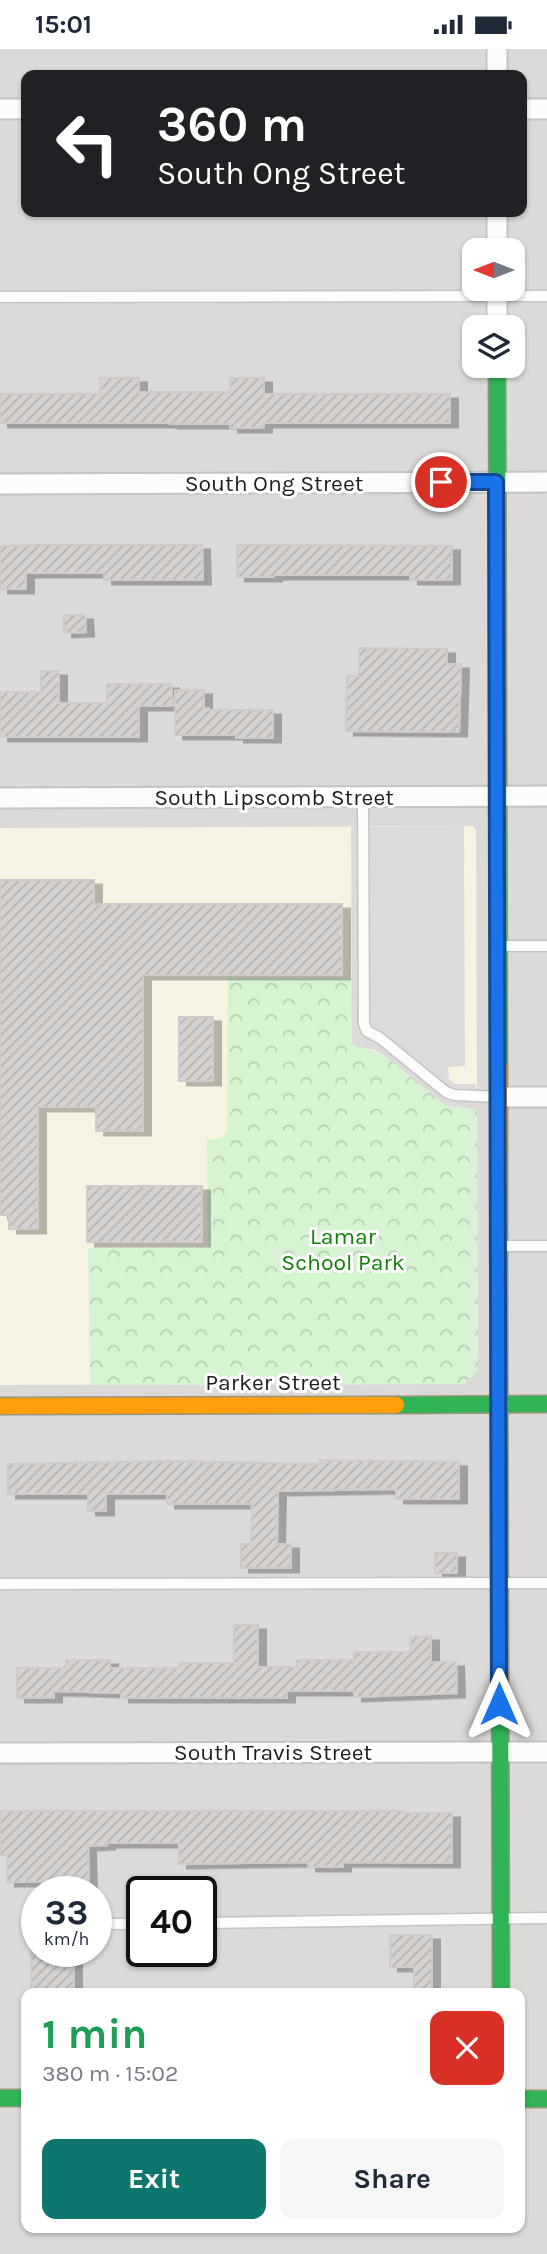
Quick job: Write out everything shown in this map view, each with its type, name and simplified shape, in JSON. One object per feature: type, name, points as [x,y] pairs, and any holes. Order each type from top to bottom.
[{"type":"street","points":[[497,49],[497,70]]},
{"type":"street","points":[[0,109],[21,109]]},
{"type":"street","points":[[527,109],[547,109]]},
{"type":"street","points":[[497,217],[497,238]]},
{"type":"street","points":[[496,378],[501,1988]]},
{"type":"street","name":"South Ong Street","points":[[0,484],[547,482]]},
{"type":"street","name":"South Lipscomb Street","points":[[0,798],[547,796]]},
{"type":"street","points":[[498,1097],[547,1097]]},
{"type":"street","name":"Parker Street","points":[[0,1405],[547,1404]]},
{"type":"street","name":"South Travis Street","points":[[0,1753],[547,1752]]},
{"type":"street","points":[[0,2098],[21,2098]]},
{"type":"street","points":[[525,2099],[547,2099]]},
{"type":"lane","points":[[0,297],[462,292]]},
{"type":"lane","points":[[525,294],[547,296]]},
{"type":"lane","points":[[363,797],[364,1024],[367,1031],[380,1038],[446,1092],[498,1097]]},
{"type":"lane","points":[[498,946],[547,946]]},
{"type":"lane","points":[[497,1246],[547,1246]]},
{"type":"lane","points":[[0,1584],[547,1583]]},
{"type":"lane","points":[[217,1923],[547,1918]]},
{"type":"shaded area","points":[[0,49],[547,49],[547,2254],[0,2254]]},
{"type":"shaded area","points":[[464,826],[465,1066],[448,1067],[449,1079],[455,1084],[476,1084],[477,1110],[445,1105],[384,1055],[352,1043],[351,827]]},
{"type":"shaded area","points":[[473,826],[476,830],[478,1370],[464,1384],[0,1385],[0,828]]},
{"type":"green space","name":"Lamar School Park","points":[[228,978],[352,978],[353,1043],[384,1055],[445,1105],[477,1110],[478,1370],[464,1384],[90,1385],[88,1248],[208,1247],[207,1139],[221,1139],[227,1132]]},
{"type":"building","points":[[100,378],[139,378],[139,392],[230,392],[230,378],[264,378],[264,394],[450,394],[450,423],[264,423],[264,428],[230,428],[230,424],[0,423],[0,394],[100,394]]},
{"type":"building","points":[[202,545],[203,580],[104,580],[104,573],[26,573],[26,589],[0,589],[0,546]]},
{"type":"building","points":[[237,545],[452,546],[452,580],[410,580],[410,575],[237,577]]},
{"type":"building","points":[[64,615],[85,615],[86,632],[64,633]]},
{"type":"building","points":[[359,648],[447,649],[447,664],[461,664],[459,732],[346,731],[347,676],[359,676]]},
{"type":"building","points":[[41,671],[59,671],[59,703],[107,703],[107,684],[171,684],[173,706],[139,706],[139,737],[0,737],[0,692],[41,692]]},
{"type":"building","points":[[175,690],[204,690],[204,708],[209,710],[273,710],[273,738],[175,735]]},
{"type":"building","points":[[0,880],[94,880],[94,904],[342,904],[342,975],[143,975],[143,1131],[96,1131],[96,1107],[38,1107],[38,1229],[9,1229],[9,1215],[0,1215]]},
{"type":"building","points":[[179,1017],[213,1017],[213,1081],[179,1081]]},
{"type":"building","points":[[87,1186],[202,1186],[202,1242],[87,1242]]},
{"type":"building","points":[[320,1460],[459,1462],[459,1499],[396,1499],[396,1489],[278,1491],[277,1544],[291,1544],[291,1568],[241,1568],[241,1544],[251,1544],[252,1504],[167,1504],[167,1494],[106,1494],[106,1511],[88,1511],[88,1494],[8,1494],[8,1464],[167,1461],[320,1464]]},
{"type":"building","points":[[435,1553],[457,1553],[457,1573],[435,1573]]},
{"type":"building","points":[[234,1625],[258,1625],[258,1667],[297,1667],[297,1660],[354,1660],[354,1652],[411,1652],[410,1637],[431,1636],[431,1662],[456,1662],[457,1693],[354,1697],[354,1691],[287,1691],[287,1698],[121,1698],[121,1693],[54,1691],[54,1698],[17,1698],[17,1668],[65,1668],[66,1660],[110,1660],[110,1668],[179,1668],[179,1663],[234,1663]]},
{"type":"building","points":[[0,1811],[452,1813],[452,1863],[343,1862],[343,1867],[308,1867],[308,1862],[179,1864],[179,1843],[106,1843],[107,1845],[88,1846],[89,1876],[21,1876],[21,1882],[7,1882],[7,1855],[0,1855]]},
{"type":"building","points":[[390,1935],[432,1935],[432,1988],[414,1988],[414,1967],[390,1967]]},
{"type":"building","points":[[31,1967],[74,1967],[74,1988],[31,1988]]},
{"type":"traffic: fast","points":[[497,378],[499,1067]]},
{"type":"traffic: fast","points":[[499,1300],[501,1988]]},
{"type":"traffic: fast","points":[[396,1405],[547,1404]]},
{"type":"traffic: fast","points":[[0,2098],[21,2098]]},
{"type":"traffic: fast","points":[[525,2099],[547,2099]]},
{"type":"traffic: slow","points":[[499,1067],[499,1300]]},
{"type":"traffic: slow","points":[[0,1406],[396,1405]]},
{"type":"route","points":[[441,482],[496,482],[499,1704]]}]
